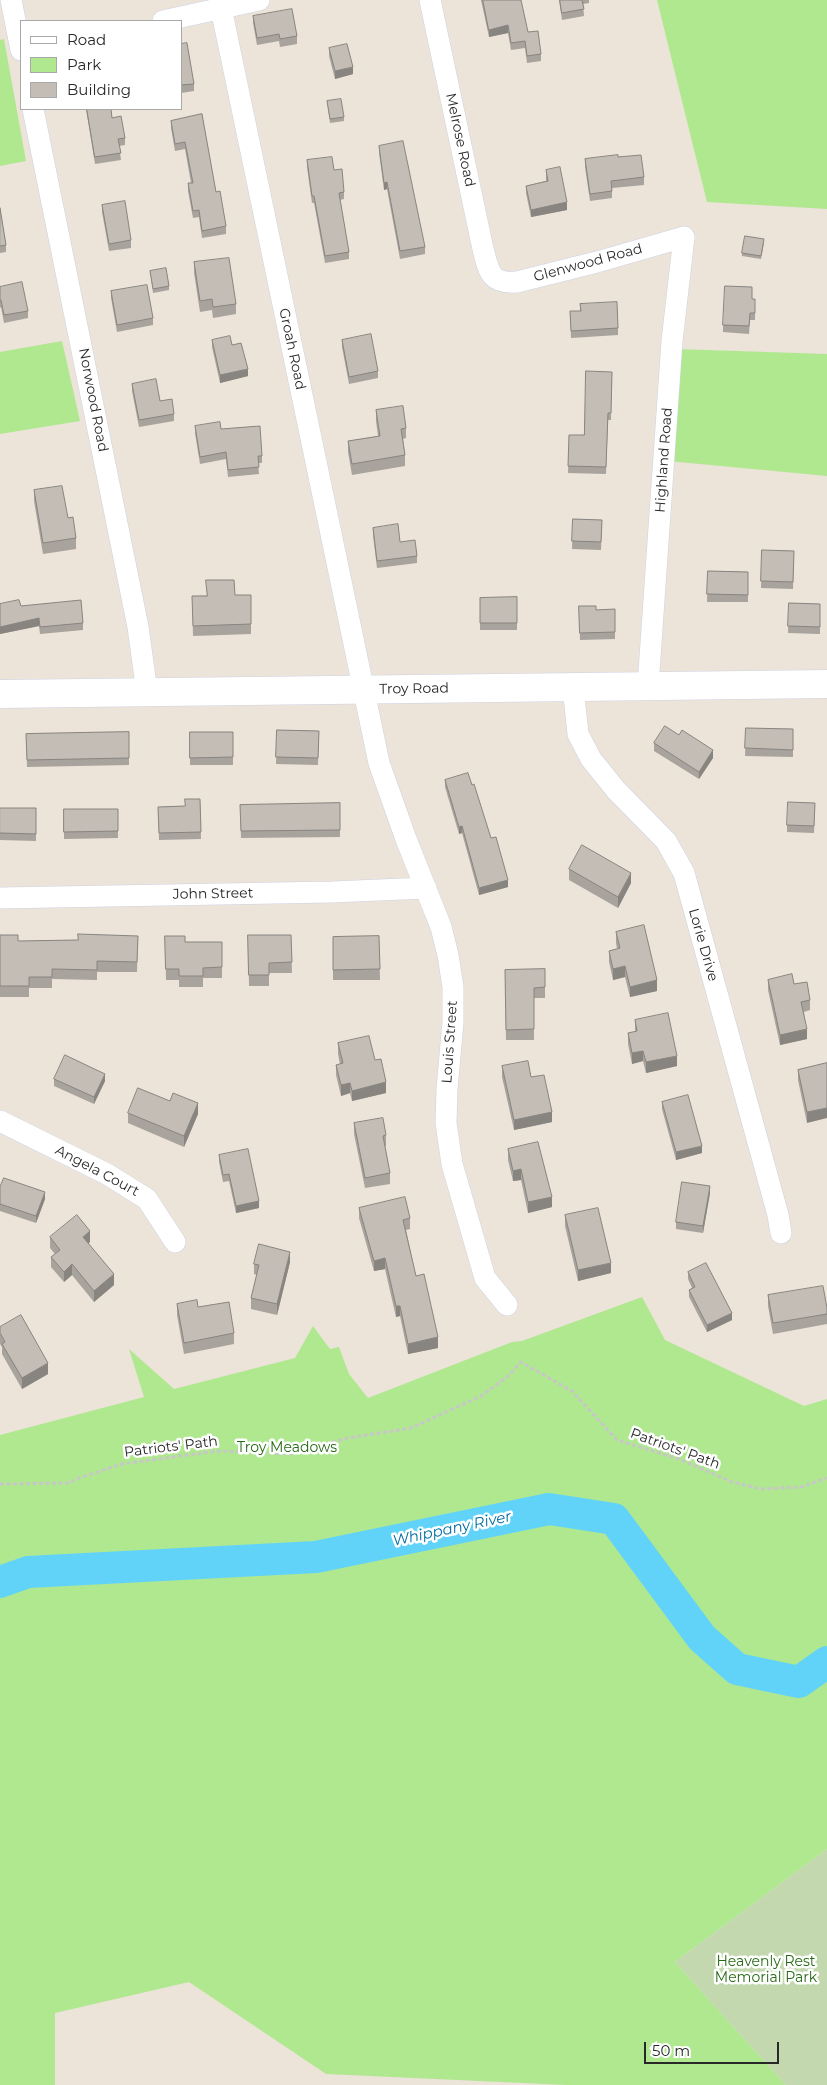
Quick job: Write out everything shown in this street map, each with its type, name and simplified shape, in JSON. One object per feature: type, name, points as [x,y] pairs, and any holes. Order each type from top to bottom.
[{"type":"street","points":[[11,0],[20,45]]},
{"type":"street","points":[[167,20],[258,0]]},
{"type":"street","name":"Melrose Road","points":[[430,0],[483,249],[488,267],[495,279]]},
{"type":"street","name":"Groah Road","points":[[221,8],[364,690]]},
{"type":"street","name":"Norwood Road","points":[[33,110],[138,627],[147,692]]},
{"type":"street","name":"Glenwood Road","points":[[495,279],[504,282],[517,282],[598,262],[681,237]]},
{"type":"street","name":"Highland Road","points":[[648,686],[672,341],[684,237],[681,237]]},
{"type":"street","name":"Troy Road","points":[[0,694],[827,684]]},
{"type":"street","name":"Lorie Drive","points":[[573,687],[578,734],[591,759],[616,790],[666,841],[684,873],[778,1215],[780,1232]]},
{"type":"street","name":"Louis Street","points":[[364,690],[379,763],[441,927],[453,987],[453,1022],[446,1123],[452,1164],[485,1278],[507,1304]]},
{"type":"street","name":"John Street","points":[[0,898],[332,892],[426,888]]},
{"type":"street","name":"Angela Court","points":[[0,1121],[107,1174],[147,1198],[175,1242]]},
{"type":"path","name":"Patriots' Path","points":[[0,1484],[69,1483],[122,1464],[217,1451],[290,1454],[348,1438],[411,1428],[481,1396],[507,1377],[521,1362],[572,1391],[617,1440],[679,1459],[732,1482],[762,1489],[801,1487],[827,1478]]},
{"type":"green space","points":[[657,0],[827,0],[827,209],[707,202]]},
{"type":"green space","points":[[4,39],[26,161],[0,166],[0,40]]},
{"type":"green space","points":[[62,341],[80,421],[0,434],[0,352]]},
{"type":"green space","points":[[676,349],[827,354],[827,476],[668,461]]},
{"type":"green space","name":"Troy Meadows","points":[[642,1297],[665,1340],[804,1406],[827,1399],[827,1849],[675,1962],[786,2085],[566,2085],[326,2074],[189,1982],[55,2013],[55,2085],[0,2085],[0,1435],[144,1397],[129,1349],[174,1389],[295,1358],[313,1326],[330,1349],[339,1347],[349,1374],[368,1398],[512,1342],[522,1341]]},
{"type":"green space","name":"Heavenly Rest Memorial Park","points":[[827,1849],[827,2085],[786,2085],[675,1962]]},
{"type":"building","points":[[483,0],[521,0],[528,32],[538,31],[541,54],[527,56],[525,41],[511,43],[508,25],[489,30]]},
{"type":"building","points":[[560,0],[582,0],[584,9],[562,13]]},
{"type":"building","points":[[292,9],[297,36],[280,39],[279,34],[257,38],[253,16]]},
{"type":"building","points":[[187,43],[194,84],[182,85],[182,44]]},
{"type":"building","points":[[347,44],[353,67],[335,71],[329,48]]},
{"type":"building","points":[[341,99],[344,117],[330,119],[327,101]]},
{"type":"building","points":[[87,110],[111,110],[112,118],[121,116],[125,138],[118,139],[121,153],[95,157]]},
{"type":"building","points":[[202,114],[216,192],[220,191],[226,226],[202,231],[199,210],[193,211],[188,183],[193,183],[185,142],[175,144],[171,121]]},
{"type":"building","points":[[403,141],[425,247],[400,251],[387,182],[384,183],[379,146]]},
{"type":"building","points":[[618,155],[618,157],[641,155],[644,177],[611,181],[612,191],[590,194],[585,159]]},
{"type":"building","points":[[332,157],[334,170],[342,169],[344,192],[339,193],[349,252],[325,256],[314,196],[312,196],[307,160]]},
{"type":"building","points":[[560,167],[567,202],[531,210],[526,186],[548,181],[546,170]]},
{"type":"building","points":[[125,201],[131,240],[109,244],[102,205]]},
{"type":"building","points":[[0,208],[6,245],[0,246]]},
{"type":"building","points":[[745,236],[764,239],[761,256],[742,253]]},
{"type":"building","points":[[229,258],[236,304],[213,307],[212,299],[200,301],[194,262]]},
{"type":"building","points":[[166,268],[169,286],[153,289],[150,271]]},
{"type":"building","points":[[22,282],[28,311],[4,315],[0,300],[0,287]]},
{"type":"building","points":[[147,285],[153,318],[117,325],[111,291]]},
{"type":"building","points":[[725,286],[752,287],[752,299],[755,299],[755,313],[750,313],[749,326],[723,325]]},
{"type":"building","points":[[617,302],[618,328],[571,331],[570,311],[581,311],[580,304]]},
{"type":"building","points":[[371,334],[378,371],[349,377],[342,340]]},
{"type":"building","points":[[230,336],[232,345],[241,343],[248,369],[220,375],[212,340]]},
{"type":"building","points":[[586,371],[612,372],[611,413],[608,413],[606,467],[568,466],[569,435],[584,435]]},
{"type":"building","points":[[156,379],[160,401],[172,399],[174,414],[139,420],[132,384]]},
{"type":"building","points":[[403,406],[406,428],[401,429],[405,455],[352,464],[348,441],[380,436],[376,410]]},
{"type":"building","points":[[220,422],[221,429],[260,426],[262,456],[258,456],[259,467],[228,470],[226,452],[200,457],[195,426]]},
{"type":"building","points":[[62,486],[68,518],[73,517],[76,538],[43,543],[34,490]]},
{"type":"building","points":[[573,519],[602,520],[601,542],[572,541]]},
{"type":"building","points":[[398,524],[400,542],[415,540],[417,556],[377,561],[373,528]]},
{"type":"building","points":[[762,550],[794,551],[793,582],[761,581]]},
{"type":"building","points":[[708,571],[748,572],[748,595],[707,594]]},
{"type":"building","points":[[206,580],[234,580],[235,595],[251,595],[251,624],[193,626],[192,596],[207,596]]},
{"type":"building","points":[[517,597],[517,623],[480,623],[480,598]]},
{"type":"building","points":[[19,600],[21,606],[81,600],[83,623],[40,627],[39,618],[0,627],[0,604]]},
{"type":"building","points":[[789,603],[820,604],[820,627],[788,626]]},
{"type":"building","points":[[579,606],[596,606],[596,610],[615,609],[615,632],[580,633]]},
{"type":"building","points":[[665,726],[679,735],[682,730],[713,750],[699,772],[654,743]]},
{"type":"building","points":[[746,728],[793,729],[793,750],[745,748]]},
{"type":"building","points":[[277,730],[319,731],[318,758],[276,757]]},
{"type":"building","points":[[129,732],[129,758],[27,760],[26,734]]},
{"type":"building","points":[[190,732],[233,732],[233,757],[190,758]]},
{"type":"building","points":[[468,773],[472,785],[474,784],[491,838],[496,837],[508,880],[479,888],[462,826],[459,827],[445,780]]},
{"type":"building","points":[[185,799],[200,799],[201,832],[159,833],[158,807],[185,806]]},
{"type":"building","points":[[788,802],[815,803],[814,826],[787,825]]},
{"type":"building","points":[[340,803],[340,830],[241,831],[240,805]]},
{"type":"building","points":[[0,808],[36,808],[36,834],[0,833]]},
{"type":"building","points":[[64,809],[118,809],[118,831],[64,832]]},
{"type":"building","points":[[582,845],[631,873],[618,897],[569,869]]},
{"type":"building","points":[[644,925],[657,980],[630,987],[625,966],[613,969],[609,951],[620,948],[616,932]]},
{"type":"building","points":[[78,934],[138,936],[137,962],[97,961],[97,970],[52,969],[52,977],[29,977],[29,986],[0,986],[0,935],[18,935],[18,941],[78,940]]},
{"type":"building","points":[[248,935],[291,935],[292,962],[269,963],[269,975],[249,975]]},
{"type":"building","points":[[165,936],[185,936],[185,942],[222,942],[222,967],[203,968],[203,976],[179,976],[179,969],[166,969]]},
{"type":"building","points":[[379,936],[380,969],[333,970],[333,937]]},
{"type":"building","points":[[545,969],[545,987],[534,988],[534,1029],[506,1030],[505,970]]},
{"type":"building","points":[[792,974],[794,984],[807,982],[810,1000],[801,1002],[807,1029],[780,1035],[768,980]]},
{"type":"building","points":[[668,1013],[677,1056],[646,1062],[643,1051],[632,1053],[628,1033],[637,1031],[635,1020]]},
{"type":"building","points":[[369,1036],[375,1060],[381,1059],[386,1082],[352,1091],[350,1083],[341,1085],[336,1065],[343,1063],[338,1043]]},
{"type":"building","points":[[65,1055],[105,1074],[94,1097],[54,1079]]},
{"type":"building","points":[[528,1061],[531,1077],[544,1075],[552,1112],[514,1120],[502,1066]]},
{"type":"building","points":[[827,1063],[827,1108],[807,1112],[798,1070]]},
{"type":"building","points":[[138,1088],[170,1101],[173,1093],[198,1103],[184,1136],[128,1113]]},
{"type":"building","points":[[688,1095],[702,1146],[676,1152],[662,1102]]},
{"type":"building","points":[[383,1118],[386,1135],[383,1136],[390,1173],[365,1178],[354,1123]]},
{"type":"building","points":[[538,1142],[552,1197],[528,1202],[521,1169],[513,1171],[508,1149]]},
{"type":"building","points":[[248,1149],[259,1201],[236,1206],[229,1174],[223,1175],[219,1155]]},
{"type":"building","points":[[4,1178],[45,1192],[36,1216],[0,1204],[0,1187]]},
{"type":"building","points":[[682,1182],[710,1186],[703,1226],[676,1222]]},
{"type":"building","points":[[405,1197],[410,1218],[403,1220],[416,1276],[424,1274],[438,1337],[408,1344],[400,1306],[396,1306],[385,1258],[374,1261],[359,1208]]},
{"type":"building","points":[[598,1208],[611,1263],[578,1270],[565,1215]]},
{"type":"building","points":[[77,1215],[90,1231],[83,1237],[114,1274],[94,1291],[72,1264],[64,1272],[51,1257],[60,1250],[50,1237]]},
{"type":"building","points":[[259,1244],[290,1252],[277,1304],[251,1298],[259,1265],[254,1264]]},
{"type":"building","points":[[706,1263],[732,1313],[707,1325],[689,1290],[695,1287],[688,1272]]},
{"type":"building","points":[[823,1286],[827,1314],[773,1323],[768,1295]]},
{"type":"building","points":[[197,1300],[198,1307],[229,1302],[234,1333],[184,1343],[177,1304]]},
{"type":"building","points":[[21,1315],[48,1363],[22,1378],[2,1344],[5,1342],[0,1333],[0,1327]]},
{"type":"waterway","name":"Whippany River","points":[[0,1582],[28,1572],[316,1557],[549,1509],[614,1519],[702,1638],[737,1669],[799,1682],[827,1662]]}]
